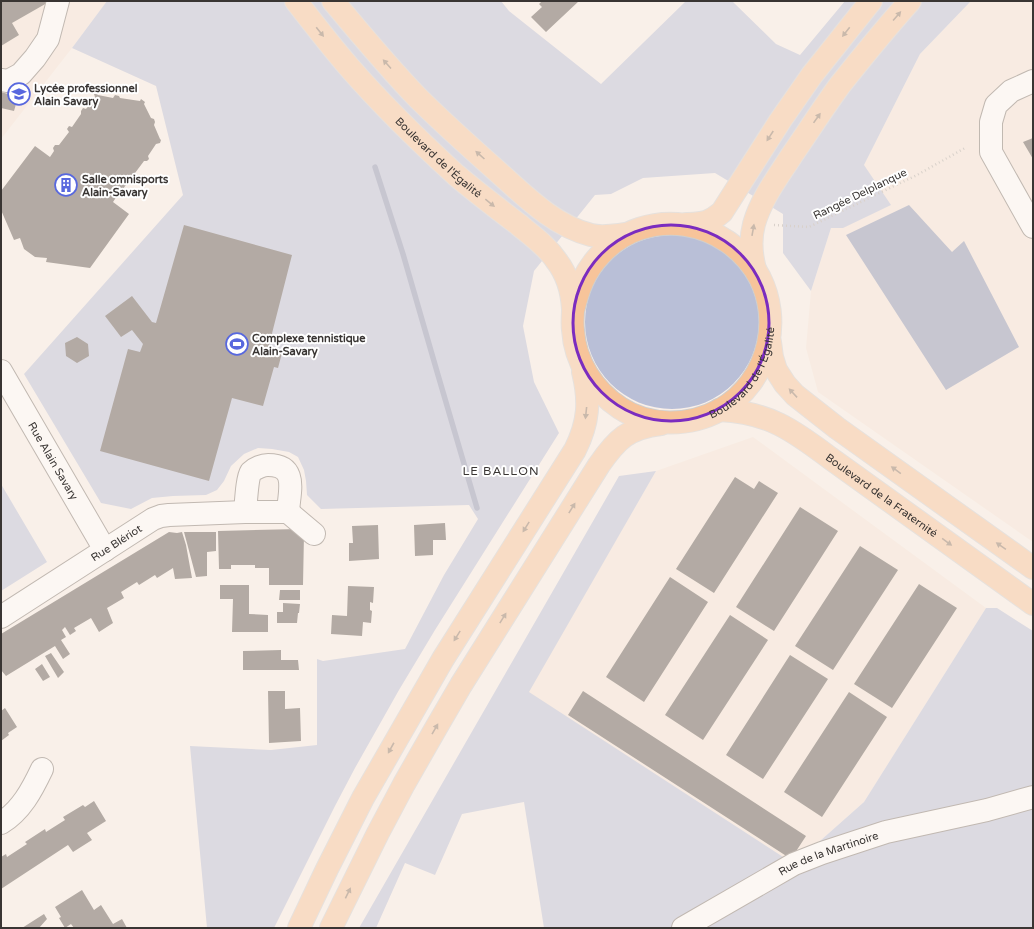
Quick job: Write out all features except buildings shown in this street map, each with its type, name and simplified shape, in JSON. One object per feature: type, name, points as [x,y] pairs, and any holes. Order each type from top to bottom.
[{"type":"main road","name":"Boulevard de l'Égalité","points":[[296,1],[348,66],[382,102],[457,175],[536,239],[556,259],[566,274],[570,287],[575,345],[580,361],[587,376],[609,401],[638,417],[671,423],[704,417],[732,402],[743,392],[753,380],[764,360],[770,338],[771,324],[770,309],[762,282],[755,269],[736,247],[712,232],[684,224],[655,225],[627,234],[606,236],[592,235],[564,224],[527,198],[417,96],[372,48],[332,1]]},
{"type":"main road","points":[[684,224],[705,223],[714,219],[722,212],[780,121],[812,75],[871,1]]},
{"type":"main road","points":[[755,269],[752,256],[751,239],[756,216],[764,200],[840,86],[910,1]]},
{"type":"main road","name":"Boulevard de l'Égalité","points":[[573,311],[576,295],[582,280],[591,266],[605,250],[627,234]]},
{"type":"main road","points":[[770,338],[772,357],[776,370],[795,395],[837,428],[1033,568]]},
{"type":"main road","points":[[299,928],[363,798],[435,672],[575,450],[582,436],[585,426],[588,396],[580,361]]},
{"type":"main road","name":"Boulevard de la Fraternité","points":[[719,410],[754,414],[773,421],[790,430],[1033,604]]},
{"type":"main road","points":[[331,928],[378,833],[439,722],[500,622],[603,460],[615,444],[631,432],[640,428],[671,423]]},
{"type":"street","points":[[1,80],[8,81],[21,74],[35,58],[48,39],[58,1]]},
{"type":"street","points":[[1033,81],[1011,91],[996,105],[991,122],[991,152],[1033,226]]},
{"type":"street","name":"Rue Alain Savary","points":[[1,371],[105,550]]},
{"type":"street","points":[[245,512],[248,479],[250,473],[266,465],[280,467],[285,469],[290,480],[288,512],[314,534]]},
{"type":"street","name":"Rue Blériot","points":[[1,617],[161,516],[169,514],[288,512]]},
{"type":"street","points":[[1,823],[18,810],[35,784],[42,769]]},
{"type":"street","name":"Rue de la Martinoire","points":[[683,928],[794,864],[822,853],[886,832],[987,810],[1033,797]]},
{"type":"street","name":"Rue de la Martinoire","points":[[987,810],[1033,805]]},
{"type":"path","name":"Rangée Delplanque","points":[[756,216],[774,225],[809,227],[917,175],[965,148]]},
{"type":"highlighted area","points":[[655,225],[698,227],[736,247],[762,282],[770,309],[766,353],[753,380],[719,410],[688,421],[654,421],[623,410],[609,401],[587,376],[575,345],[573,328],[577,295],[591,266],[614,243]]},
{"type":"shaded area","name":"Lycée professionnel Alain Savary","points":[[1,1],[107,1],[1,139]]},
{"type":"shaded area","points":[[107,1],[501,1],[509,11],[601,84],[686,1],[732,1],[776,44],[800,55],[845,1],[971,1],[920,54],[864,165],[891,205],[843,228],[831,228],[811,291],[783,253],[783,214],[715,173],[643,178],[611,194],[595,195],[534,271],[523,326],[534,382],[559,433],[399,690],[335,806],[274,928],[207,928],[190,746],[271,750],[317,745],[317,659],[323,661],[405,649],[444,575],[478,519],[469,505],[321,509],[307,495],[304,470],[298,457],[289,452],[258,448],[244,454],[231,466],[224,481],[217,490],[206,495],[152,498],[131,509],[101,503],[24,374],[183,195],[156,86],[72,48]]},
{"type":"shaded area","points":[[971,1],[1033,1],[1033,542],[818,392],[806,348],[811,291],[831,228],[843,228],[864,165],[920,54]]},
{"type":"shaded area","points":[[909,205],[952,252],[964,241],[1019,347],[946,390],[846,235]]},
{"type":"shaded area","points":[[663,235],[681,235],[713,245],[734,260],[749,281],[759,313],[759,331],[749,363],[734,384],[713,399],[697,405],[681,409],[663,409],[631,399],[610,384],[595,363],[589,347],[585,331],[585,313],[595,281],[610,260],[631,245],[647,239]]},
{"type":"shaded area","points":[[753,437],[986,608],[864,802],[794,864],[528,692],[656,471]]},
{"type":"shaded area","points":[[656,471],[529,692],[794,864],[864,802],[986,608],[997,608],[1033,631],[1033,928],[544,928],[524,802],[462,814],[435,875],[405,863],[376,928],[359,928],[619,476]]},
{"type":"shaded area","points":[[1,484],[47,562],[1,591]]},
{"type":"waterway","points":[[375,167],[403,254],[477,508]]},
{"type":"place","name":"Lycée professionnel Alain Savary","points":[[19,94]]},
{"type":"place","name":"Salle omnisports Alain-Savary","points":[[66,185]]},
{"type":"place","name":"Complexe tennistique Alain-Savary","points":[[237,344]]},
{"type":"district","name":"LE BALLON","points":[[501,471]]}]
